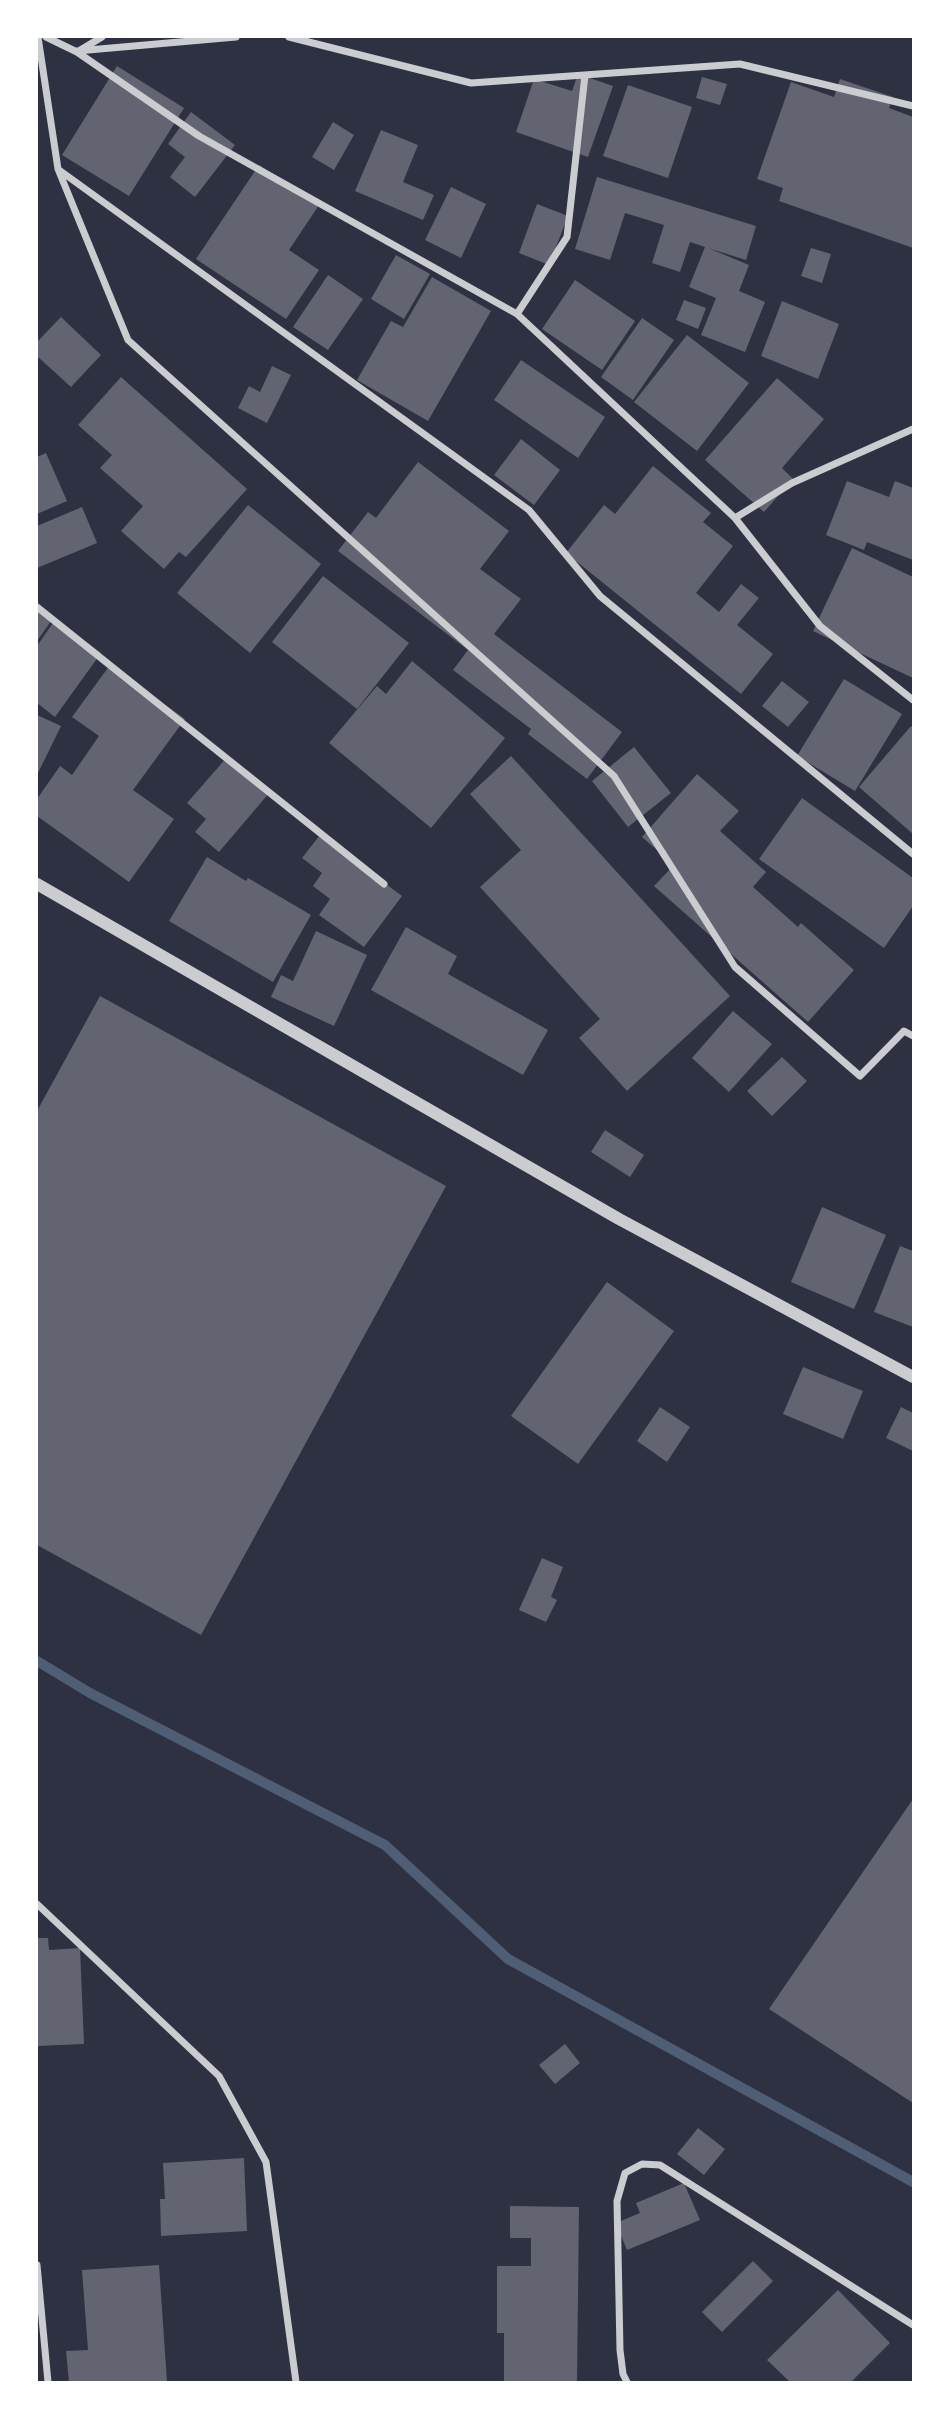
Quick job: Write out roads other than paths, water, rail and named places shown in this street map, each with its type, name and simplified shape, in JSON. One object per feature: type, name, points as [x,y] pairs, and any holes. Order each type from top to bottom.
[{"type":"street","points":[[38,37],[58,169],[128,340],[614,776],[735,967],[860,1076],[904,1031],[913,1036]]},
{"type":"street","points":[[46,37],[77,51],[199,136],[517,313],[735,518],[820,626],[913,700]]},
{"type":"street","points":[[77,51],[102,37]]},
{"type":"street","points":[[77,51],[236,37]]},
{"type":"street","points":[[289,37],[471,83],[740,64],[913,106]]},
{"type":"street","points":[[517,313],[567,237],[585,75]]},
{"type":"street","points":[[58,169],[530,509],[600,596],[913,854]]},
{"type":"street","points":[[735,518],[792,483],[913,429]]},
{"type":"street","points":[[37,607],[383,884]]},
{"type":"street","points":[[37,884],[619,1219],[913,1377]]},
{"type":"street","points":[[37,1904],[219,2076],[266,2162],[296,2382]]},
{"type":"street","points":[[627,2382],[623,2374],[620,2350],[617,2200],[625,2173],[642,2164],[660,2165],[913,2325]]},
{"type":"street","points":[[37,2265],[48,2382]]},
{"type":"waterway","points":[[37,1661],[90,1693],[385,1845],[508,1959],[913,2182]]}]
